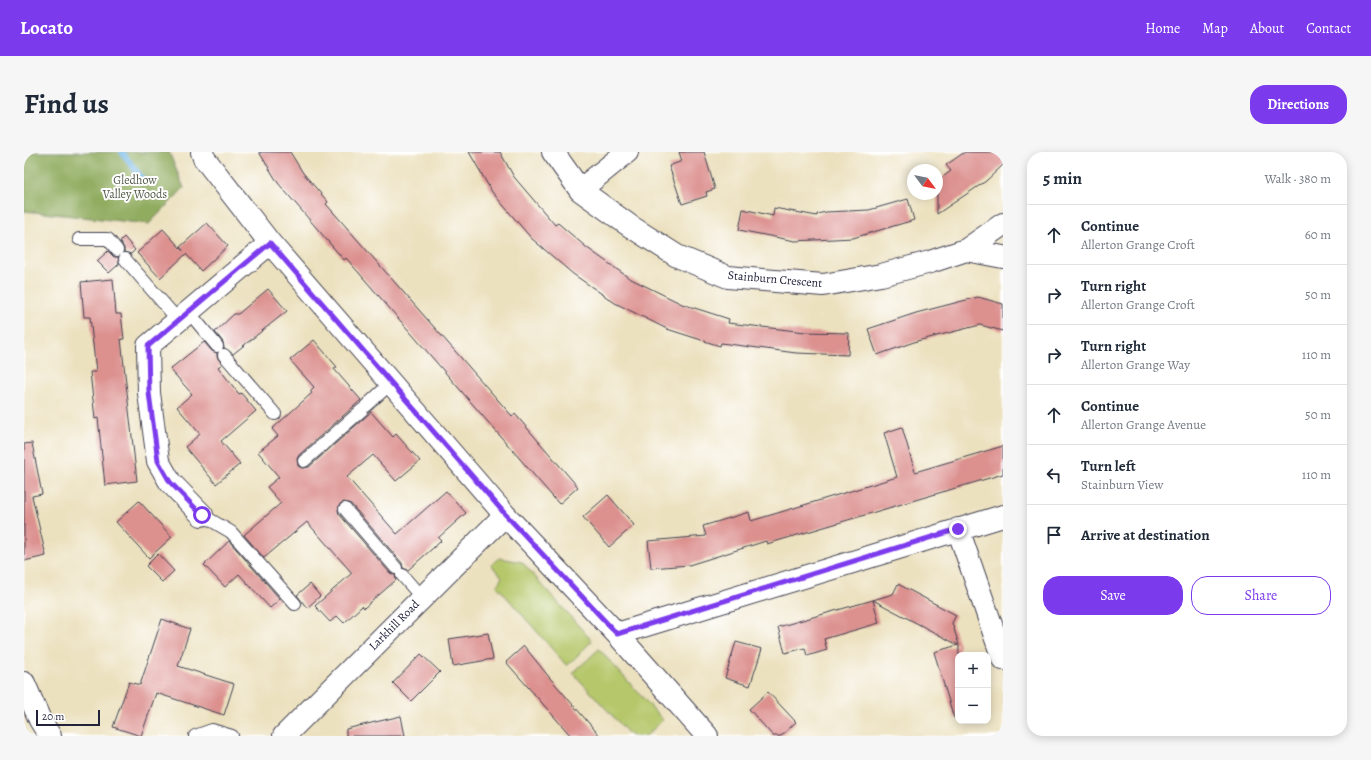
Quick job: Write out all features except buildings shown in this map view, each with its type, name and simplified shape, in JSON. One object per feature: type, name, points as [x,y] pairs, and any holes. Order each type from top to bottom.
[{"type":"street","points":[[202,152],[204,158],[270,243],[391,383],[505,514],[617,634],[707,736]]},
{"type":"street","name":"Stainburn Crescent","points":[[553,152],[580,190],[630,226],[677,256],[728,277],[822,285],[881,275],[930,262],[966,250],[1003,224]]},
{"type":"street","points":[[580,190],[627,152]]},
{"type":"street","points":[[202,515],[170,482],[158,461],[149,393],[148,346],[270,243]]},
{"type":"street","points":[[966,250],[1003,257]]},
{"type":"street","name":"Larkhill Road","points":[[292,733],[505,514]]},
{"type":"street","points":[[617,634],[1003,516]]},
{"type":"street","points":[[958,529],[1003,659]]},
{"type":"street","points":[[24,683],[40,720],[50,736]]},
{"type":"lane","points":[[79,240],[108,239],[121,255],[221,350],[275,414]]},
{"type":"lane","points":[[304,461],[391,383]]},
{"type":"lane","points":[[344,509],[422,598]]},
{"type":"lane","points":[[202,515],[231,532],[295,604]]},
{"type":"lane","points":[[195,736],[212,730],[232,736]]},
{"type":"green space","name":"Gledhow Valley Woods","points":[[24,152],[169,152],[184,188],[149,224],[24,211]]},
{"type":"green space","points":[[499,558],[522,562],[592,641],[567,666],[497,586],[502,577],[491,565]]},
{"type":"green space","points":[[599,649],[663,720],[646,736],[631,736],[573,673]]},
{"type":"waterway","points":[[122,152],[144,181]]},
{"type":"route","points":[[202,515],[170,482],[158,461],[149,393],[148,346],[270,243],[505,514],[617,634],[958,529]]}]
